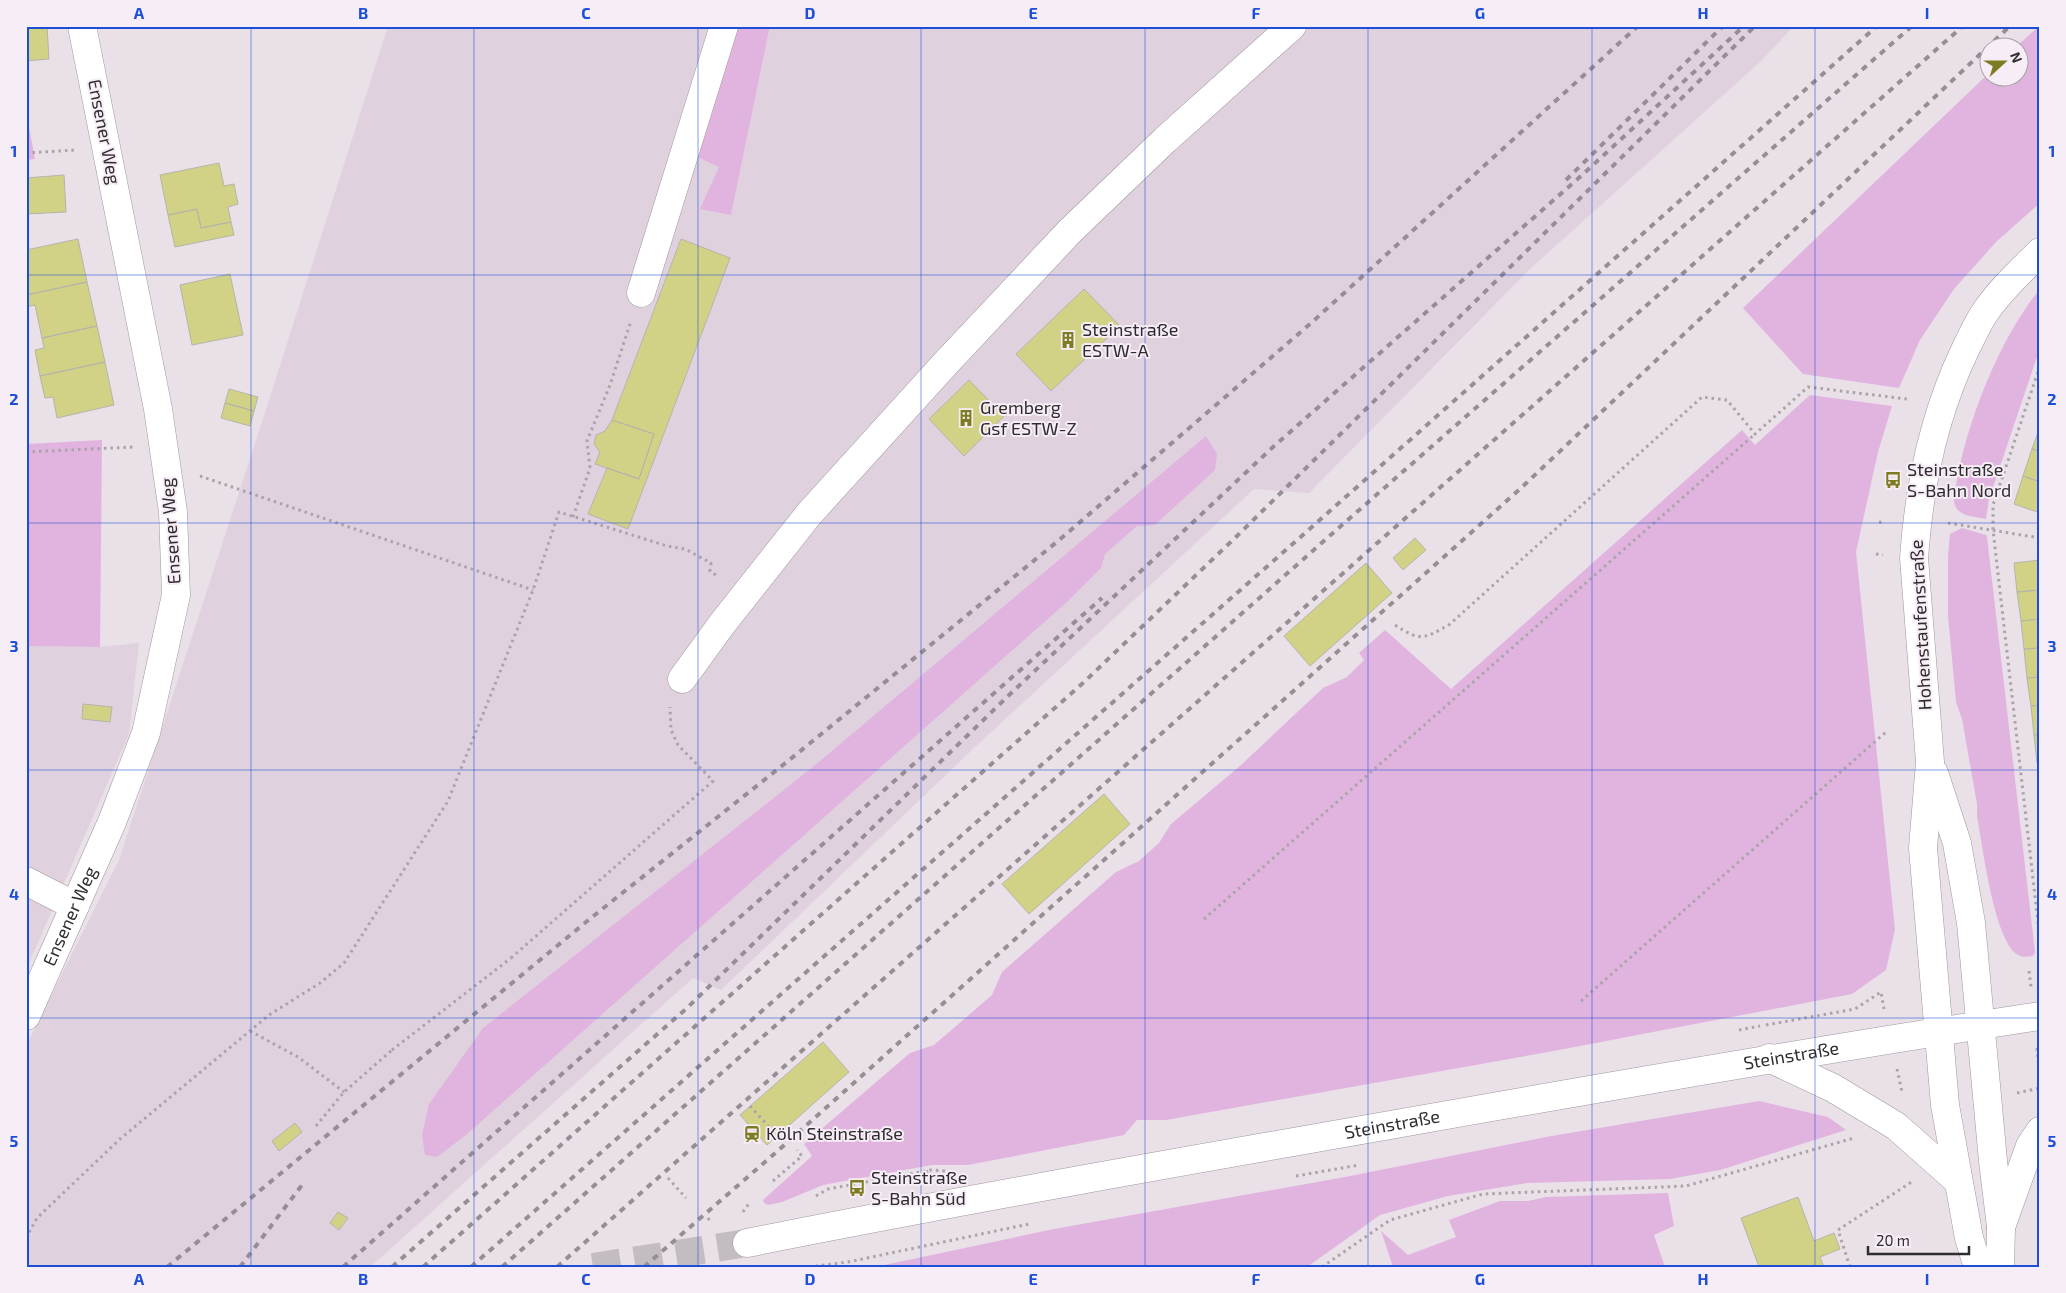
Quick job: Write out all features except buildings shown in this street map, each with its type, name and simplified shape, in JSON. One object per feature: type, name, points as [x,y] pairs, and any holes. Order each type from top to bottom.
[{"type":"street","name":"Ensener Weg","points":[[26,1016],[112,822],[146,733],[176,595],[174,512],[158,409],[82,26]]},
{"type":"street","points":[[641,292],[724,26]]},
{"type":"street","points":[[682,679],[809,514],[862,454],[1070,231],[1165,140],[1292,26]]},
{"type":"street","name":"Hohenstaufenstraße","points":[[1978,1267],[1969,1238],[1945,1105],[1938,1032],[1923,848],[1930,762],[1914,558],[1916,524],[1927,461],[1940,408],[1954,372],[1985,312],[2005,287],[2040,252]]},
{"type":"street","name":"Hohenstaufenstraße","points":[[1930,762],[1957,843],[1971,923],[1992,1152],[2001,1227]]},
{"type":"street","points":[[26,881],[75,906]]},
{"type":"street","name":"Steinstraße","points":[[747,1243],[912,1210],[1769,1058],[2040,1016]]},
{"type":"street","points":[[1769,1058],[1833,1088],[1896,1126],[1958,1181]]},
{"type":"street","points":[[2000,1267],[2001,1227],[2030,1146],[2040,1131]]},
{"type":"path","points":[[26,154],[107,148]]},
{"type":"path","points":[[573,516],[590,468],[587,441],[610,385],[641,292]]},
{"type":"path","points":[[2040,366],[1993,505],[1993,530],[2040,940]]},
{"type":"path","points":[[1204,919],[1808,387],[1906,399]]},
{"type":"path","points":[[1395,625],[1412,636],[1429,636],[1450,624],[1702,397],[1727,400],[1755,434]]},
{"type":"path","points":[[26,452],[165,455],[533,590]]},
{"type":"path","points":[[26,1238],[37,1218],[120,1140],[269,1015],[320,983],[344,963],[448,801],[533,590],[559,512],[691,551],[711,563],[710,571],[744,596]]},
{"type":"path","points":[[1879,522],[1884,523]]},
{"type":"path","points":[[1945,523],[2040,538]]},
{"type":"path","points":[[316,1126],[344,1092],[392,1050],[511,958],[713,781],[678,746],[671,730],[670,702],[682,679]]},
{"type":"path","points":[[1581,1001],[1886,732]]},
{"type":"path","points":[[250,1031],[298,1057],[344,1092]]},
{"type":"path","points":[[750,1106],[778,1137]]},
{"type":"path","points":[[1322,1267],[1390,1220],[1483,1194],[1686,1186],[1860,1136]]},
{"type":"path","points":[[773,1181],[802,1156],[797,1150]]},
{"type":"path","points":[[1290,1177],[1369,1163]]},
{"type":"path","points":[[921,1175],[930,1170]]},
{"type":"path","points":[[1850,1267],[1838,1230],[1920,1177]]},
{"type":"path","points":[[668,1178],[686,1198]]},
{"type":"path","points":[[828,1190],[840,1192]]},
{"type":"path","points":[[809,1267],[848,1262],[1036,1222]]},
{"type":"path","points":[[936,1240],[953,1241]]},
{"type":"path","points":[[848,1262],[858,1257]]},
{"type":"shaded area","points":[[388,26],[731,26],[719,167],[731,215],[770,26],[1794,26],[1760,62],[1531,268],[1309,493],[1254,489],[974,748],[721,990],[693,978],[370,1267],[26,1267],[26,1046],[119,860],[263,419]]},
{"type":"shaded area","points":[[731,26],[770,26],[731,215],[700,209],[719,167],[691,154]]},
{"type":"shaded area","points":[[2039,26],[2040,203],[1996,242],[1954,289],[1920,340],[1899,388],[1803,374],[1743,308],[1978,84],[1978,88],[2028,88],[2028,38],[2026,38]]},
{"type":"shaded area","points":[[26,111],[35,159],[26,160]]},
{"type":"shaded area","points":[[2040,289],[2040,348],[1989,499],[1986,519],[1966,515],[1958,511],[1954,502],[1964,448],[1973,419],[1996,361],[2024,310]]},
{"type":"shaded area","points":[[1810,395],[1892,406],[1878,452],[1856,552],[1895,929],[1886,970],[1852,994],[1559,1050],[1166,1120],[1137,1120],[1124,1135],[968,1165],[932,1165],[823,1185],[782,1202],[768,1205],[764,1203],[763,1200],[812,1156],[804,1144],[910,1053],[934,1045],[992,995],[1002,972],[1116,872],[1139,861],[1159,843],[1171,824],[1240,766],[1323,688],[1347,677],[1364,660],[1359,653],[1385,630],[1451,689],[1742,430],[1755,445]]},
{"type":"shaded area","points":[[1206,436],[1217,454],[1215,470],[1155,525],[1137,526],[1105,554],[1101,568],[1068,601],[466,1135],[437,1157],[425,1155],[422,1135],[429,1104],[483,1028],[814,766]]},
{"type":"shaded area","points":[[102,440],[100,647],[26,646],[26,444]]},
{"type":"shaded area","points":[[1962,528],[1986,535],[1987,537],[2035,952],[2033,956],[2026,957],[2015,953],[2007,942],[1995,909],[1982,848],[1977,804],[1962,719],[1956,702],[1948,616],[1948,556],[1950,534]]},
{"type":"shaded area","points":[[139,643],[129,734],[26,970],[26,646],[100,647]]},
{"type":"shaded area","points":[[1759,1101],[1828,1117],[1846,1130],[1720,1170],[1670,1179],[1527,1183],[1448,1196],[1380,1215],[1307,1267],[875,1267],[1054,1229],[1345,1177],[1546,1137]]},
{"type":"shaded area","points":[[1668,1193],[1674,1226],[1654,1235],[1665,1267],[1393,1267],[1381,1231],[1408,1255],[1456,1237],[1449,1220],[1500,1201],[1528,1201],[1546,1197]]},
{"type":"tunnel","points":[[593,1267],[747,1243]]},
{"type":"railway","points":[[167,1267],[591,918],[798,753],[1058,541],[1310,324],[1638,26]]},
{"type":"railway","points":[[1566,180],[1723,26]]},
{"type":"railway","points":[[392,1267],[687,1008],[1007,697],[1273,447],[1581,176],[1744,26]]},
{"type":"railway","points":[[423,1267],[1083,683],[1238,535],[1755,26]]},
{"type":"railway","points":[[471,1267],[1296,541],[1877,26]]},
{"type":"railway","points":[[502,1267],[1342,525],[1912,26]]},
{"type":"railway","points":[[557,1267],[1963,26]]},
{"type":"railway","points":[[644,1267],[773,1155],[1520,489],[2010,26]]},
{"type":"railway","points":[[343,1267],[1102,598]]},
{"type":"railway","points":[[240,1267],[302,1185]]},
{"type":"place","name":"Steinstraße ESTW-A","points":[[1068,340]]},
{"type":"place","name":"Gremberg Gsf ESTW-Z","points":[[966,418]]},
{"type":"place","name":"Steinstraße S-Bahn Nord","points":[[1893,480]]},
{"type":"place","name":"Köln Steinstraße","points":[[752,1134]]},
{"type":"place","name":"Steinstraße S-Bahn Süd","points":[[857,1188]]}]
